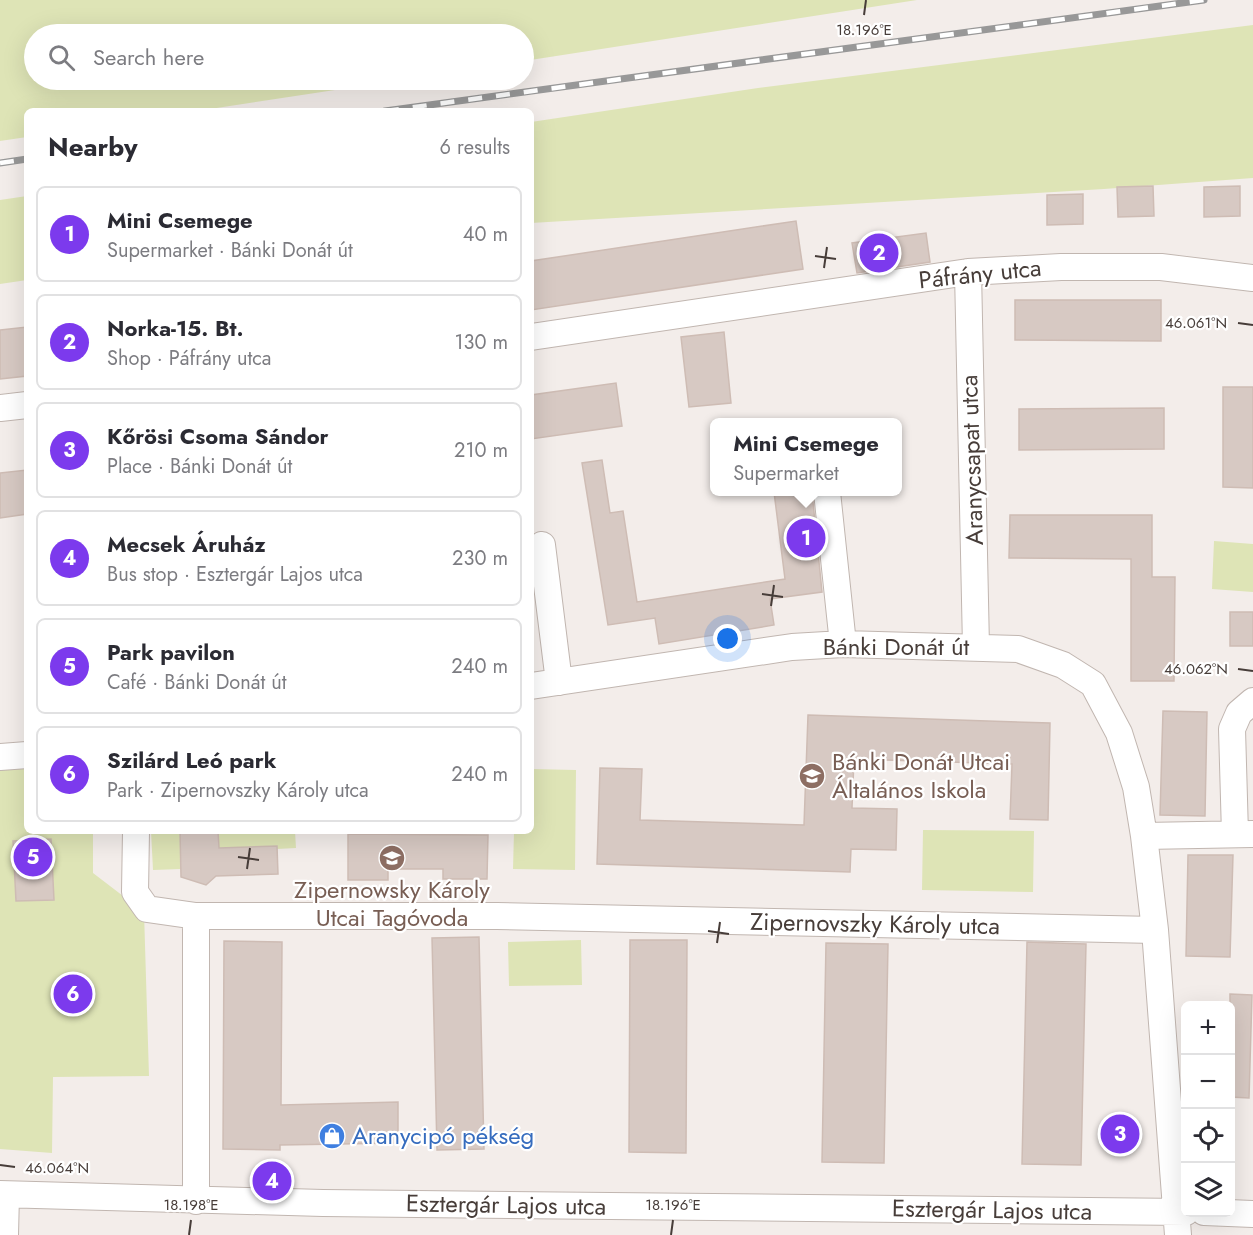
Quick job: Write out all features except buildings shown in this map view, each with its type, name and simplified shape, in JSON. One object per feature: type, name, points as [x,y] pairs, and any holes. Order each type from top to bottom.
[{"type":"street","name":"Páfrány utca","points":[[534,337],[968,272],[1061,267],[1161,267],[1253,278]]},
{"type":"street","name":"Aranycsapat utca","points":[[968,272],[976,647]]},
{"type":"street","points":[[0,408],[24,405]]},
{"type":"street","points":[[827,496],[843,644]]},
{"type":"street","points":[[542,544],[560,682]]},
{"type":"street","name":"Bánki Donát út","points":[[534,686],[792,648],[843,644],[1018,649],[1063,665],[1094,684],[1119,733],[1136,788],[1144,836],[1155,930],[1180,1220]]},
{"type":"street","points":[[1144,836],[1244,834],[1232,729],[1239,712],[1253,701]]},
{"type":"street","points":[[0,757],[24,755]]},
{"type":"street","name":"Zipernovszky Károly utca","points":[[136,834],[135,892],[147,909],[196,916],[497,916],[1155,930]]},
{"type":"street","points":[[196,916],[196,1201]]},
{"type":"street","points":[[3,1195],[5,1235]]},
{"type":"street","name":"Esztergár Lajos utca","points":[[3,1195],[196,1201],[1180,1220]]},
{"type":"street","points":[[1235,1213],[1253,1214]]},
{"type":"green space","points":[[0,0],[917,0],[534,59],[534,24],[24,24],[24,90],[335,90],[217,108],[24,108],[24,137],[0,141]]},
{"type":"green space","points":[[1253,25],[1253,178],[534,223],[534,122],[758,88]]},
{"type":"green space","points":[[24,196],[24,280],[0,284],[0,200]]},
{"type":"green space","points":[[1214,541],[1253,544],[1253,592],[1212,589]]},
{"type":"green space","points":[[24,762],[24,834],[93,834],[93,873],[144,912],[149,1076],[53,1077],[52,1153],[0,1149],[0,764]]},
{"type":"green space","points":[[534,769],[576,770],[575,870],[513,869],[514,834],[534,834]]},
{"type":"green space","points":[[923,830],[1034,831],[1033,892],[922,890]]},
{"type":"green space","points":[[151,834],[180,834],[181,869],[153,870]]},
{"type":"green space","points":[[218,834],[295,834],[296,848],[277,849],[276,846],[219,848]]},
{"type":"green space","points":[[581,940],[582,985],[509,986],[508,942]]},
{"type":"railway","points":[[407,108],[1204,0]]},
{"type":"railway","points":[[0,163],[24,159]]},
{"type":"place","name":"Norka-15. Bt.","points":[[879,253]]},
{"type":"place","name":"Mini Csemege","points":[[806,538]]},
{"type":"place","name":"Bánki Donát Utcai Általános Iskola","points":[[812,776]]},
{"type":"place","name":"Park pavilon","points":[[33,857]]},
{"type":"place","name":"Zipernowsky Károly Utcai Tagóvoda","points":[[392,858]]},
{"type":"place","name":"Szilárd Leó park","points":[[73,994]]},
{"type":"place","name":"Kőrösi Csoma Sándor","points":[[1120,1134]]},
{"type":"place","name":"Aranycipó pékség","points":[[332,1136]]},
{"type":"place","name":"Mecsek Áruház","points":[[272,1181]]}]
